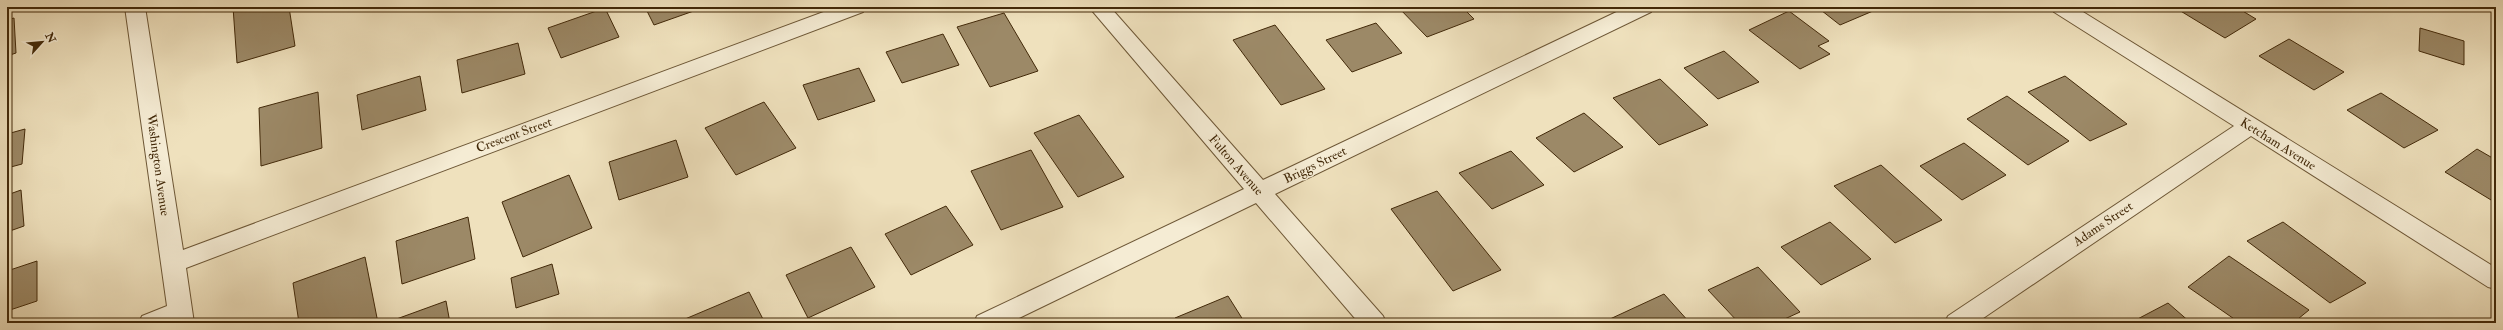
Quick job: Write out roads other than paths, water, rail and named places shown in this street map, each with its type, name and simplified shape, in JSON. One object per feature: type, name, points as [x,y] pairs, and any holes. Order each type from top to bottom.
[{"type":"street","name":"Washington Avenue","points":[[135,7],[181,317]]},
{"type":"street","name":"Crescent Street","points":[[172,264],[856,7]]},
{"type":"street","name":"Fulton Avenue","points":[[1099,7],[1374,323]]},
{"type":"street","name":"Briggs Street","points":[[986,323],[1644,7]]},
{"type":"street","name":"Ketcham Avenue","points":[[2060,7],[2496,280]]},
{"type":"street","name":"Adams Street","points":[[1957,323],[2250,126]]},
{"type":"street","points":[[151,323],[181,317]]}]
